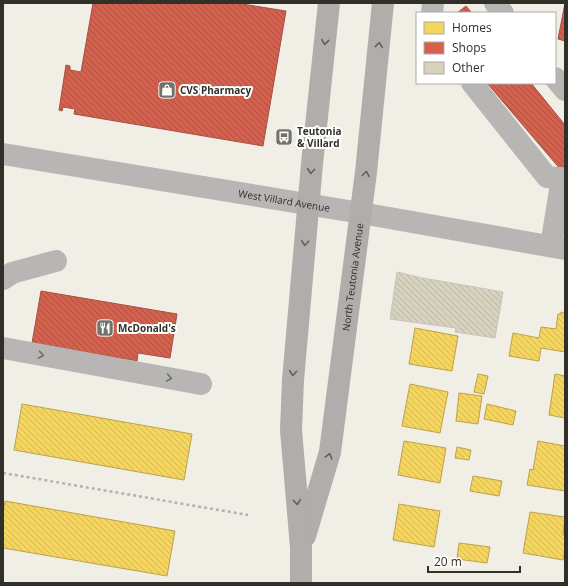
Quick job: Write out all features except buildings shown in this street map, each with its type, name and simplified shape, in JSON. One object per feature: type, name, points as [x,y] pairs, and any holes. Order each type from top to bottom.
[{"type":"main road","name":"North Teutonia Avenue","points":[[301,583],[301,547],[290,430],[308,204],[329,3]]},
{"type":"main road","name":"North Teutonia Avenue","points":[[301,547],[330,452],[361,213],[383,3]]},
{"type":"street","points":[[495,3],[502,12]]},
{"type":"street","points":[[556,79],[565,90]]},
{"type":"street","points":[[473,84],[547,177],[564,178],[558,247]]},
{"type":"street","name":"West Villard Avenue","points":[[3,154],[558,247]]},
{"type":"street","points":[[6,274],[56,262]]},
{"type":"street","points":[[3,348],[201,384]]},
{"type":"path","points":[[3,473],[248,515]]},
{"type":"place","name":"CVS Pharmacy","points":[[167,90]]},
{"type":"place","name":"Teutonia & Villard","points":[[284,137]]},
{"type":"place","name":"McDonald's","points":[[105,328]]}]
